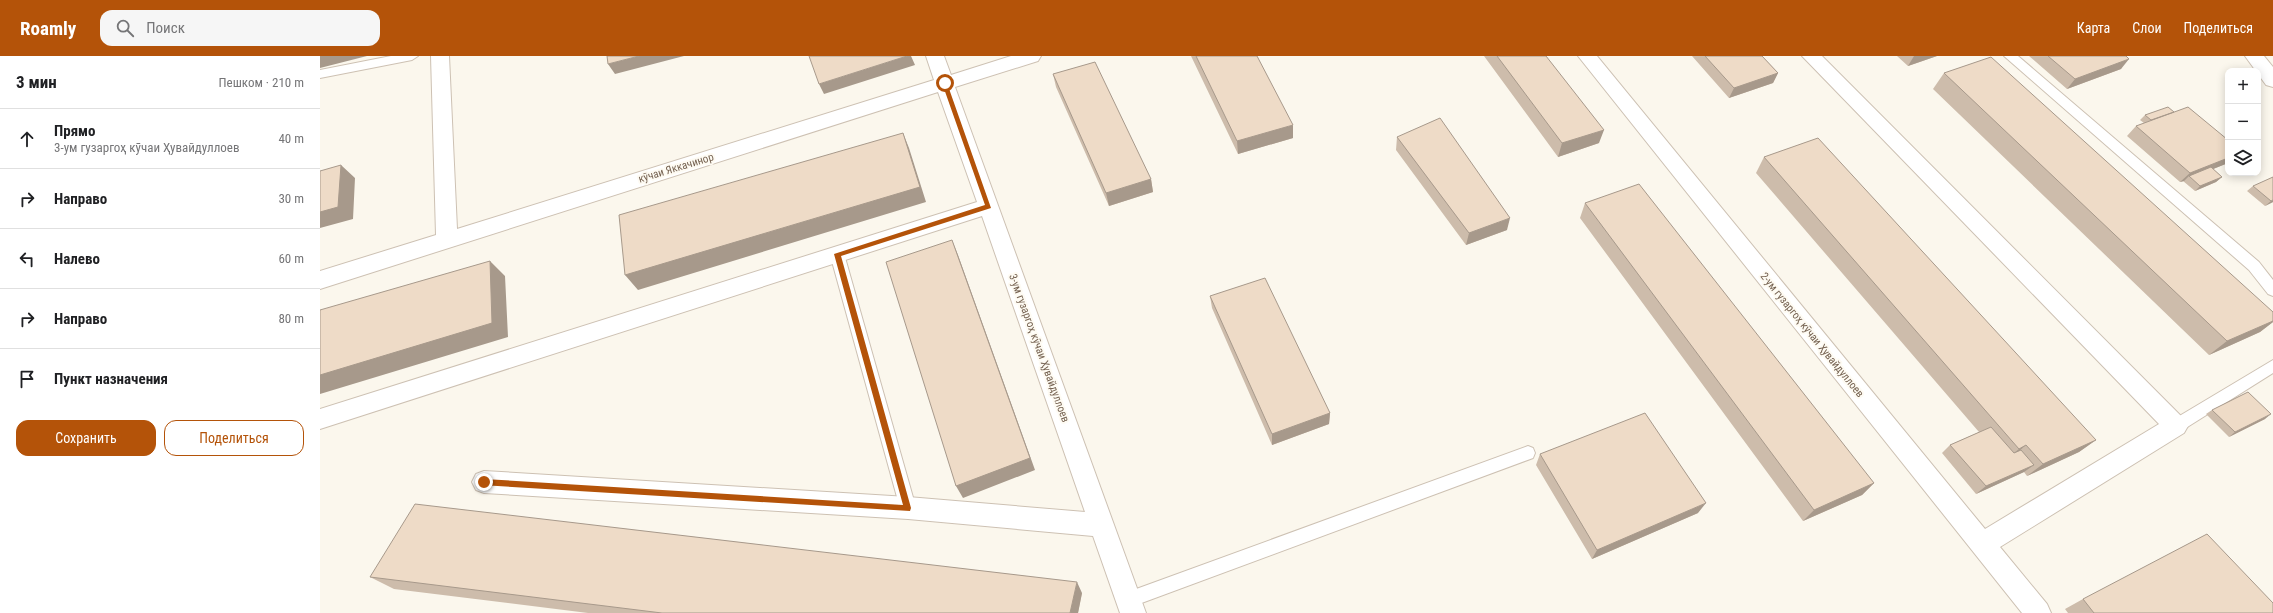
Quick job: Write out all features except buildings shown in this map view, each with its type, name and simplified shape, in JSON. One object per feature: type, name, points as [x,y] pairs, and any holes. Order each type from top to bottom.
[{"type":"street","points":[[440,56],[447,240]]},
{"type":"street","name":"3-ум гузаргоҳ кӯчаи Ҳувайдуллоев","points":[[935,56],[1130,606]]},
{"type":"street","name":"кӯчаи Яккачинор","points":[[320,280],[1032,56]]},
{"type":"street","name":"2-ум гузаргоҳ кӯчаи Ҳувайдуллоев","points":[[1587,56],[2038,613]]},
{"type":"street","points":[[1812,56],[2176,426],[1982,544]]},
{"type":"street","points":[[2254,56],[2273,80]]},
{"type":"street","points":[[320,419],[988,206]]},
{"type":"street","points":[[484,482],[908,508],[1102,525]]},
{"type":"lane","points":[[320,74],[412,56]]},
{"type":"lane","points":[[2010,56],[2254,266],[2273,290]]},
{"type":"lane","points":[[837,254],[908,508]]},
{"type":"lane","points":[[2176,426],[2273,366]]},
{"type":"lane","points":[[1130,606],[1528,453]]},
{"type":"route","points":[[484,482],[908,508],[837,254],[988,206],[945,83]]}]
